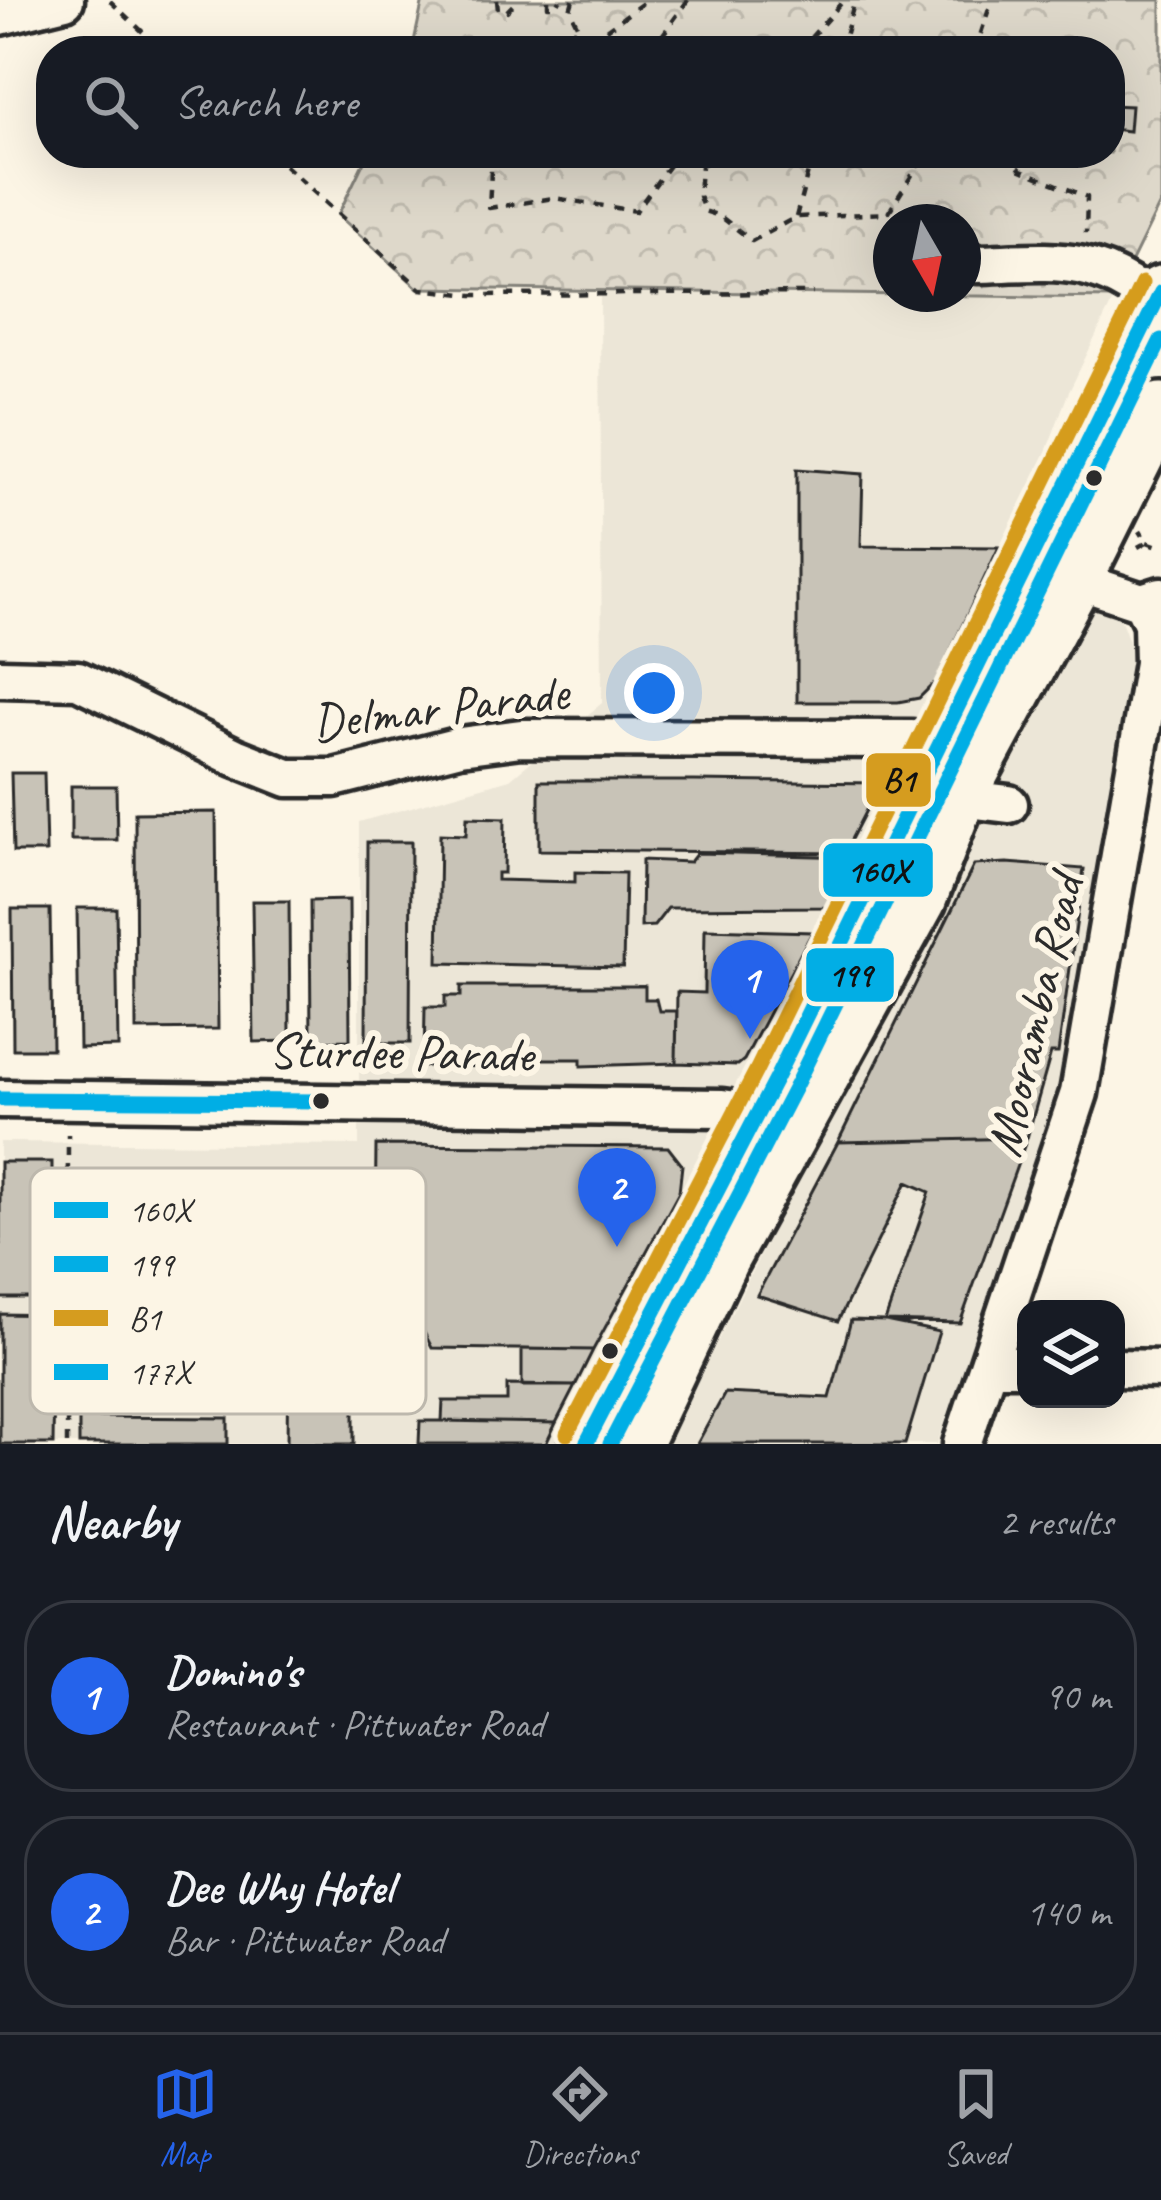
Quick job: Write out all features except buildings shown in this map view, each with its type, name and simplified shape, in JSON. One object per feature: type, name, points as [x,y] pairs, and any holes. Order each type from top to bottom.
[{"type":"highway","points":[[635,1444],[722,1260],[776,1122],[962,746],[1041,543],[1158,298]]},
{"type":"highway","points":[[962,746],[1043,679],[1076,580],[1161,409]]},
{"type":"highway","points":[[586,1444],[776,1122],[984,801],[962,746]]},
{"type":"street","points":[[0,16],[65,0]]},
{"type":"street","points":[[981,264],[1078,262],[1158,298]]},
{"type":"street","points":[[1076,580],[1151,599]]},
{"type":"street","name":"Mooramba Road","points":[[962,1444],[1079,1094],[1115,805],[1133,705],[1153,663],[1151,599]]},
{"type":"street","name":"Delmar Parade","points":[[0,678],[78,680],[235,757],[289,778],[334,778],[460,746],[521,738],[912,740],[962,746]]},
{"type":"street","name":"Sturdee Parade","points":[[0,1099],[722,1108],[776,1122]]},
{"type":"street","points":[[988,1366],[1017,1366]]},
{"type":"street","points":[[1125,1368],[1161,1369]]},
{"type":"path","points":[[497,0],[498,10],[507,11],[518,0]]},
{"type":"path","points":[[548,0],[548,6],[557,7],[560,0]]},
{"type":"path","points":[[559,36],[579,29],[570,10],[573,0]]},
{"type":"path","points":[[598,36],[647,0]]},
{"type":"path","points":[[662,36],[688,0]]},
{"type":"path","points":[[812,36],[844,0]]},
{"type":"path","points":[[845,36],[855,0]]},
{"type":"path","points":[[980,36],[992,0]]},
{"type":"path","points":[[110,1],[147,36]]},
{"type":"path","points":[[288,168],[421,289],[472,295],[813,293]]},
{"type":"path","points":[[491,168],[489,208],[554,198],[636,211],[667,168]]},
{"type":"path","points":[[701,168],[699,196],[704,211],[720,216],[752,241],[796,217],[888,213],[916,168]]},
{"type":"path","points":[[796,217],[809,168]]},
{"type":"path","points":[[1019,168],[1087,197],[1086,236],[1078,262]]},
{"type":"path","points":[[1147,542],[1161,547]]},
{"type":"path","points":[[68,1134],[68,1168]]},
{"type":"path","points":[[67,1414],[67,1444]]},
{"type":"shaded area","points":[[600,290],[873,294],[873,312],[981,312],[981,296],[1114,298],[1067,396],[1006,560],[755,1064],[554,1444],[0,1444],[0,1142],[359,1145],[359,822],[510,779],[602,703]]},
{"type":"shaded area","points":[[1082,602],[1118,612],[1138,666],[1060,1102],[937,1444],[667,1444]]},
{"type":"green space","points":[[423,0],[1161,0],[1161,202],[1114,298],[981,296],[981,204],[873,204],[873,295],[418,288],[338,215],[361,168],[1125,168],[1125,36],[415,36]]},
{"type":"transit line","name":"B1","points":[[567,1434],[757,1069],[1142,283]]},
{"type":"transit line","name":"160X","points":[[586,1444],[776,1078],[1161,292]]},
{"type":"transit line","name":"199","points":[[610,1444],[795,1087],[1161,340]]},
{"type":"transit line","name":"177X","points":[[0,1099],[325,1101]]},
{"type":"place","name":"Domino's","points":[[750,1039]]},
{"type":"place","name":"Dee Why Hotel","points":[[617,1247]]}]
